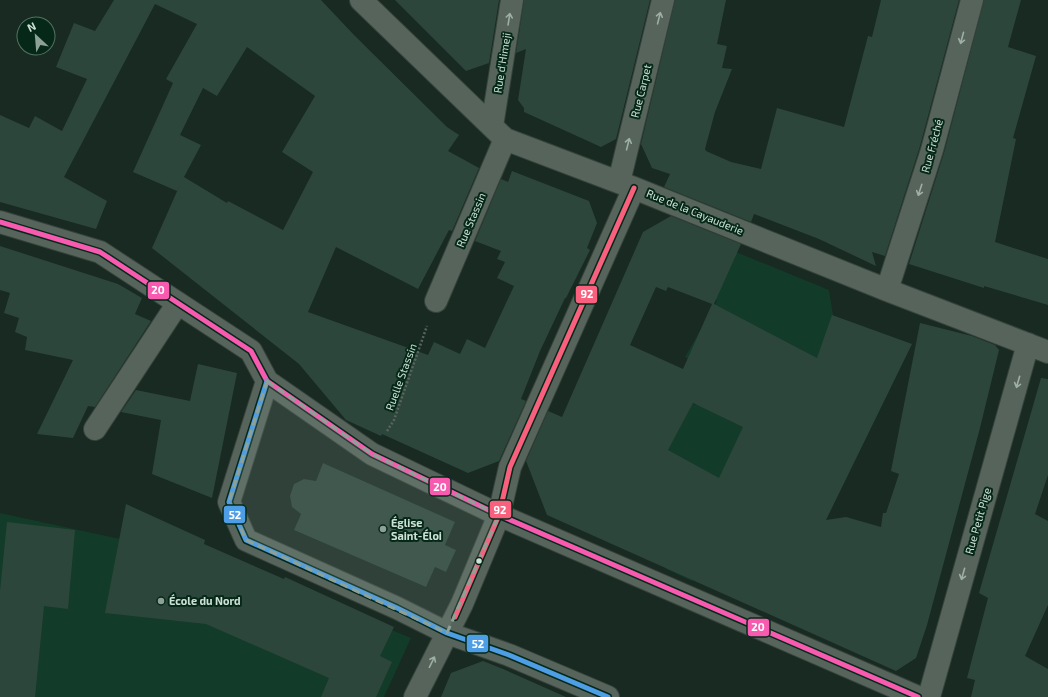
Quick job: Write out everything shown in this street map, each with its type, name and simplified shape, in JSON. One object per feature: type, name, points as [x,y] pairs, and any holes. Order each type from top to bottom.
[{"type":"street","name":"Rue de la Cayauderie","points":[[361,0],[498,132],[887,290],[1038,348]]},
{"type":"street","name":"Rue d'Himeji","points":[[498,132],[512,0]]},
{"type":"street","name":"Rue Carpet","points":[[415,697],[462,604],[499,515],[510,467],[627,185],[664,0]]},
{"type":"street","name":"Rue Fréché","points":[[887,290],[932,150],[972,0]]},
{"type":"street","name":"Rue Stassin","points":[[436,301],[498,132]]},
{"type":"street","points":[[0,222],[100,252],[251,351],[267,381],[372,454],[499,515],[918,697]]},
{"type":"street","points":[[95,429],[178,303]]},
{"type":"street","name":"Rue Petit Pige","points":[[929,697],[1038,348]]},
{"type":"street","points":[[267,381],[228,502],[246,540],[397,608],[447,633],[509,655],[608,697]]},
{"type":"path","name":"Ruelle Stassin","points":[[372,454],[394,420],[436,301]]},
{"type":"highlighted area","points":[[267,381],[372,454],[499,515],[447,633],[246,540],[229,502]]},
{"type":"shaded area","points":[[736,252],[829,290],[833,315],[818,357],[715,534],[692,581],[666,569],[687,523],[660,446],[687,402],[711,409],[719,379],[685,357],[717,301],[675,273]]},
{"type":"shaded area","name":"École du Nord","points":[[0,513],[231,563],[411,638],[384,697],[0,697]]},
{"type":"building","points":[[114,0],[321,0],[354,35],[447,127],[459,135],[448,151],[479,168],[452,231],[449,230],[418,289],[336,247],[308,312],[428,355],[434,342],[460,354],[467,339],[485,348],[514,286],[497,278],[505,262],[497,259],[501,251],[475,241],[501,179],[508,182],[512,171],[589,201],[597,223],[587,248],[590,250],[540,351],[521,399],[526,401],[499,461],[468,473],[382,434],[381,436],[346,420],[299,364],[152,248],[182,180],[177,191],[133,172],[173,83],[166,79],[197,24],[155,4],[64,177],[107,201],[96,229],[0,202],[0,115],[29,128],[35,116],[62,131],[87,79],[56,67],[74,23],[95,31]],"holes":[[[247,47],[315,96],[282,152],[313,172],[283,230],[228,201],[227,203],[184,177],[201,145],[180,135],[203,88],[217,96]]]},
{"type":"building","points":[[395,0],[499,0],[489,63],[466,71]]},
{"type":"building","points":[[524,0],[650,0],[616,139],[601,147],[524,112],[524,108],[518,100],[526,49],[516,53]]},
{"type":"building","points":[[675,0],[726,0],[717,44],[727,46],[722,68],[732,69],[715,112],[705,149],[706,151],[731,162],[761,169],[777,108],[844,127],[868,36],[872,37],[881,0],[959,0],[920,146],[885,256],[872,252],[876,266],[819,239],[754,214],[751,222],[664,187],[670,174],[652,168],[641,144]]},
{"type":"building","points":[[984,0],[1021,0],[1008,47],[1036,56],[1013,138],[1016,139],[995,242],[1048,259],[1048,305],[984,286],[984,288],[909,264],[944,153]]},
{"type":"building","points":[[671,216],[741,244],[714,304],[817,358],[832,315],[912,344],[826,520],[846,517],[881,527],[883,513],[886,513],[899,474],[891,471],[920,323],[972,336],[995,345],[999,350],[980,428],[927,625],[916,658],[896,671],[547,515],[526,461],[548,411],[562,417],[643,232]],"holes":[[[656,287],[666,291],[668,287],[712,304],[683,369],[630,345]],[[693,403],[743,427],[719,478],[668,450]]]},
{"type":"building","points":[[0,246],[118,284],[142,298],[135,314],[151,321],[95,407],[88,406],[73,438],[37,434],[73,360],[25,350],[27,337],[15,332],[19,318],[4,313],[10,293],[0,290]]},
{"type":"building","points":[[198,364],[237,373],[212,498],[152,474],[161,420],[121,412],[136,390],[190,401]]},
{"type":"building","points":[[1041,378],[1048,379],[1048,475],[1035,514],[1048,521],[1048,605],[1025,656],[1048,669],[1048,697],[971,697],[975,680],[967,678],[988,598],[979,593]]},
{"type":"building","name":"Église Saint-Éloi","points":[[323,463],[455,522],[445,545],[456,550],[446,572],[435,567],[426,587],[294,530],[301,514],[292,507],[290,496],[294,484],[304,479],[316,481]]},
{"type":"building","points":[[126,504],[205,540],[204,544],[284,579],[285,577],[394,627],[380,656],[392,662],[376,697],[321,697],[329,678],[206,624],[105,613]]},
{"type":"building","points":[[7,522],[75,530],[68,609],[44,606],[35,697],[0,697],[0,591]]},
{"type":"building","points":[[483,661],[566,697],[441,697],[451,673]]},
{"type":"transit line","name":"92","points":[[455,617],[499,515],[510,467],[634,188]]},
{"type":"transit line","name":"20","points":[[0,222],[100,252],[251,351],[267,381],[372,454],[499,515],[918,697]]},
{"type":"transit line","name":"52","points":[[267,381],[229,502],[246,540],[397,608],[447,633],[509,655],[608,697]]},
{"type":"place","name":"Église Saint-Éloi","points":[[383,529]]},
{"type":"place","name":"École du Nord","points":[[161,601]]}]
